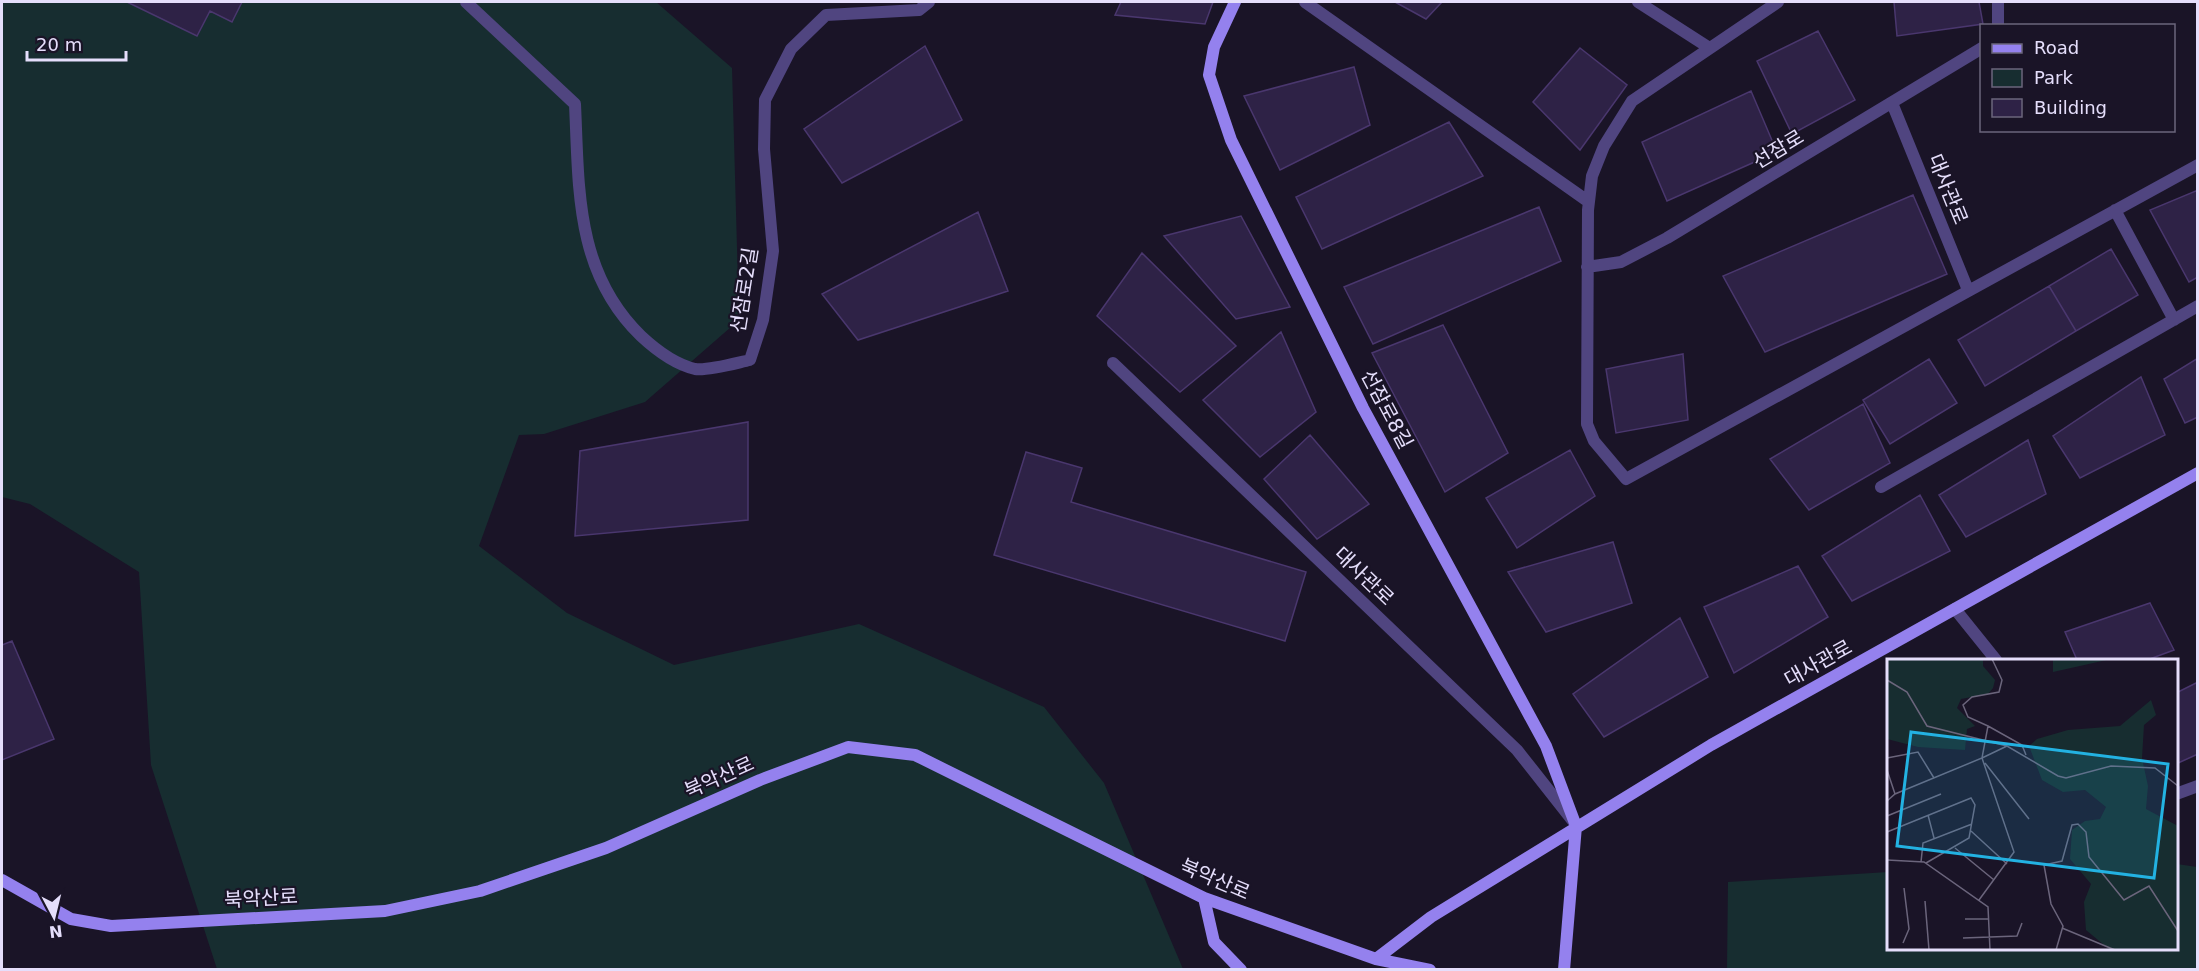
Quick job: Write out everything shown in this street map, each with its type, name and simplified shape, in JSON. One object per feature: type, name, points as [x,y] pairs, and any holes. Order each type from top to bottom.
[{"type":"street","name":"선잠로2길","points":[[466,2],[575,104],[578,198],[593,263],[621,317],[660,354],[697,369],[750,360],[763,320],[773,251],[764,149],[765,100],[791,49],[826,15],[919,10],[929,2]]},
{"type":"street","name":"선잠로8길","points":[[1235,2],[1214,46],[1209,75],[1231,140],[1363,408],[1546,746],[1576,826]]},
{"type":"street","points":[[1305,2],[1589,202]]},
{"type":"street","points":[[1638,2],[1708,47]]},
{"type":"street","points":[[1778,2],[1708,47],[1632,101],[1604,146],[1592,177],[1587,267],[1587,424],[1594,441],[1626,479],[2198,165]]},
{"type":"street","points":[[1998,2],[1998,24]]},
{"type":"street","name":"선잠로","points":[[1587,267],[1621,262],[1666,238],[1980,49]]},
{"type":"street","name":"대사관로","points":[[1892,103],[1968,290]]},
{"type":"street","points":[[2115,210],[2174,320]]},
{"type":"street","points":[[1881,487],[2198,306]]},
{"type":"street","name":"대사관로","points":[[1113,363],[1517,750],[1576,826]]},
{"type":"street","name":"대사관로","points":[[1376,959],[1431,917],[1711,744],[2198,473]]},
{"type":"street","points":[[1955,609],[1995,659]]},
{"type":"street","name":"북악산로","points":[[2,880],[71,920],[111,926],[385,911],[480,891],[606,848],[760,780],[848,747],[915,755],[1204,898],[1376,959],[1430,969]]},
{"type":"street","points":[[2178,793],[2198,786]]},
{"type":"street","points":[[1564,969],[1576,826]]},
{"type":"street","points":[[1204,898],[1214,942],[1241,969]]},
{"type":"green space","points":[[2,2],[656,2],[732,68],[739,320],[645,402],[544,434],[519,435],[479,546],[567,613],[674,665],[859,624],[1044,707],[1104,783],[1183,969],[217,969],[151,765],[139,572],[30,504],[2,497]]},
{"type":"green space","points":[[2178,864],[2197,867],[2197,969],[1727,969],[1728,882],[1887,872],[1887,950],[2178,950]]},
{"type":"building","points":[[127,2],[242,2],[232,22],[210,11],[197,36]]},
{"type":"building","points":[[1121,2],[1213,2],[1205,24],[1115,15]]},
{"type":"building","points":[[1395,2],[1442,2],[1426,19]]},
{"type":"building","points":[[1894,2],[1979,2],[1983,24],[1897,36]]},
{"type":"building","points":[[1818,31],[1855,100],[1792,134],[1757,61]]},
{"type":"building","points":[[925,46],[962,120],[842,183],[804,129]]},
{"type":"building","points":[[1580,48],[1627,85],[1580,150],[1533,102]]},
{"type":"building","points":[[1354,67],[1370,125],[1280,170],[1244,96]]},
{"type":"building","points":[[1751,91],[1777,152],[1667,201],[1642,142]]},
{"type":"building","points":[[1449,122],[1483,176],[1322,249],[1296,197]]},
{"type":"building","points":[[2198,190],[2198,277],[2189,282],[2150,210]]},
{"type":"building","points":[[1913,195],[1947,274],[1765,352],[1723,276]]},
{"type":"building","points":[[1539,207],[1561,261],[1373,344],[1344,287]]},
{"type":"building","points":[[978,212],[1008,291],[858,340],[822,294]]},
{"type":"building","points":[[1241,216],[1290,307],[1236,319],[1164,236]]},
{"type":"building","points":[[2111,249],[2138,295],[2076,331],[2049,286]]},
{"type":"building","points":[[1142,253],[1236,346],[1180,392],[1097,316]]},
{"type":"building","points":[[2049,286],[2076,331],[1985,386],[1958,340]]},
{"type":"building","points":[[1443,325],[1508,453],[1445,492],[1372,353]]},
{"type":"building","points":[[1281,332],[1316,412],[1260,457],[1203,400]]},
{"type":"building","points":[[1683,354],[1688,420],[1616,433],[1606,369]]},
{"type":"building","points":[[2198,358],[2198,417],[2185,423],[2164,379]]},
{"type":"building","points":[[1929,359],[1957,403],[1890,444],[1863,400]]},
{"type":"building","points":[[2141,377],[2165,435],[2080,478],[2053,436]]},
{"type":"building","points":[[1863,404],[1890,463],[1809,510],[1770,459]]},
{"type":"building","points":[[748,422],[748,520],[575,536],[580,451]]},
{"type":"building","points":[[1310,435],[1369,504],[1317,539],[1264,479]]},
{"type":"building","points":[[2028,440],[2046,494],[1966,537],[1939,495]]},
{"type":"building","points":[[1570,450],[1595,496],[1517,548],[1486,498]]},
{"type":"building","points":[[1026,452],[1082,468],[1071,502],[1306,572],[1285,641],[994,555]]},
{"type":"building","points":[[1920,495],[1950,551],[1852,601],[1822,556]]},
{"type":"building","points":[[1613,542],[1632,603],[1546,632],[1508,572]]},
{"type":"building","points":[[1798,566],[1828,617],[1734,673],[1704,607]]},
{"type":"building","points":[[2150,603],[2174,650],[2150,659],[2077,659],[2065,632]]},
{"type":"building","points":[[1680,618],[1708,677],[1604,737],[1573,694]]},
{"type":"building","points":[[12,641],[54,739],[2,760],[2,645]]},
{"type":"building","points":[[2198,682],[2198,754],[2178,763],[2178,692]]}]
